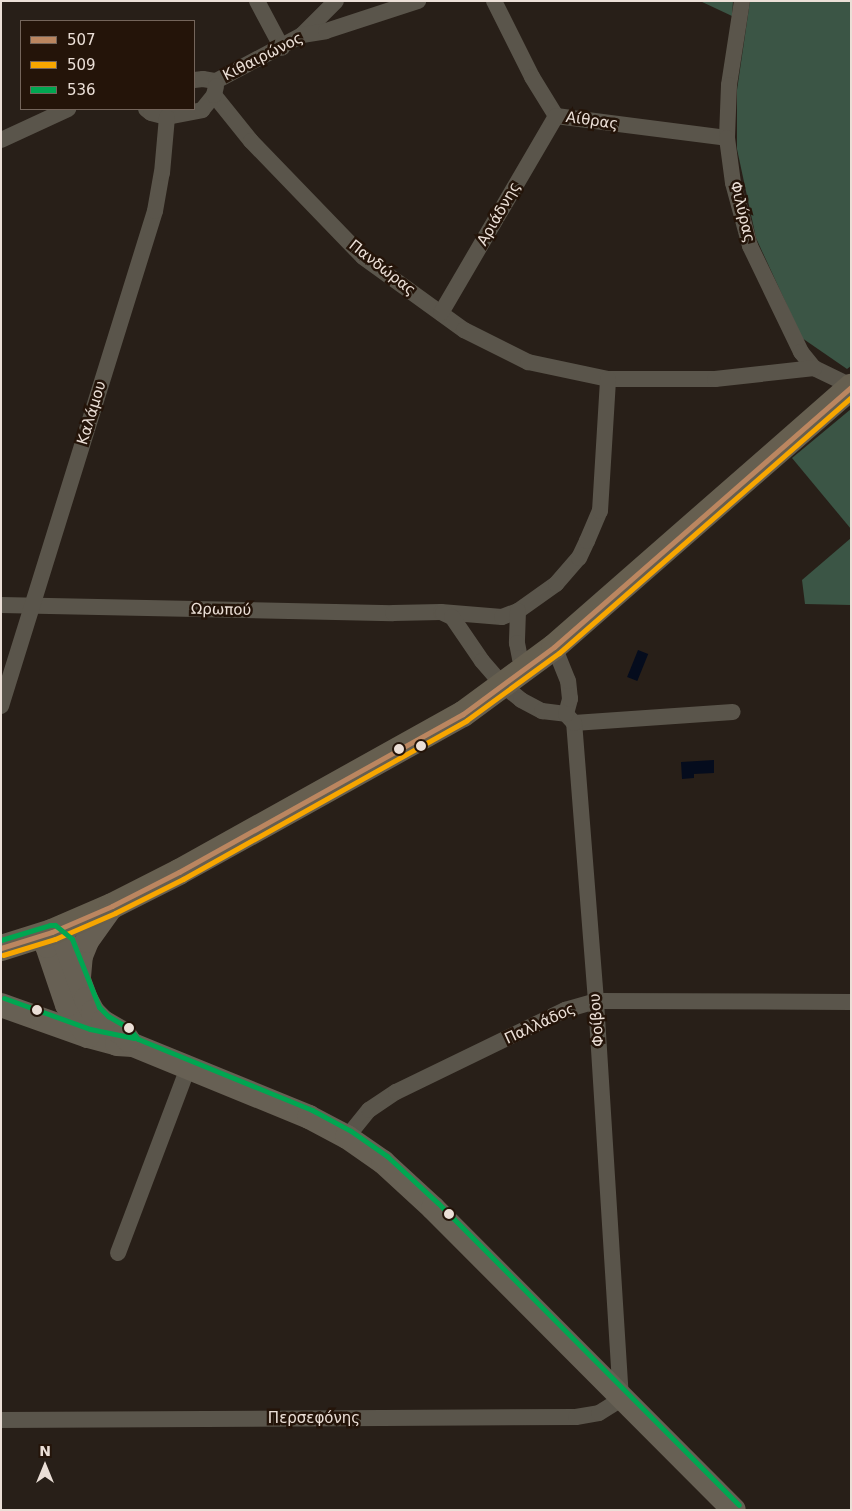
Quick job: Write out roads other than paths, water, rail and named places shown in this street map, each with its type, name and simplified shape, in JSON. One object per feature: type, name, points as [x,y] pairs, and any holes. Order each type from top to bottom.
[{"type":"main road","points":[[1,948],[52,932],[112,906],[424,738],[504,686],[554,647],[851,387]]},
{"type":"main road","points":[[78,979],[81,956],[86,940],[112,906]]},
{"type":"main road","points":[[52,932],[65,942],[78,979],[93,1012],[103,1022],[124,1034],[133,1045]]},
{"type":"main road","points":[[52,932],[47,946],[67,1005],[88,1036]]},
{"type":"main road","points":[[1,1005],[88,1036],[117,1044],[133,1045],[309,1117],[347,1137],[383,1162],[433,1208],[734,1510]]},
{"type":"main road","points":[[1,1023],[40,1020]]},
{"type":"street","points":[[257,1],[282,48]]},
{"type":"street","points":[[302,35],[336,1]]},
{"type":"street","name":"Κιθαιρώνος","points":[[195,80],[203,78],[215,88],[302,35],[326,31],[398,4],[418,1]]},
{"type":"street","name":"Αίθρας","points":[[494,1],[532,77],[556,116],[727,138]]},
{"type":"street","name":"Φιλύρας","points":[[742,1],[729,85],[727,138],[733,183],[750,246],[801,352],[814,368],[851,387]]},
{"type":"street","points":[[148,110],[168,117],[202,110],[215,88]]},
{"type":"street","name":"Πανδώρας","points":[[215,88],[251,141],[363,257],[464,330],[528,362],[608,379],[715,379],[814,368]]},
{"type":"street","points":[[1,140],[66,110]]},
{"type":"street","name":"Αριάδνης","points":[[441,313],[556,116]]},
{"type":"street","name":"Καλάμου","points":[[1,706],[155,210],[162,173],[168,117]]},
{"type":"street","points":[[527,668],[520,658],[517,643],[518,611],[556,584],[579,558],[600,511],[608,379]]},
{"type":"street","name":"Ωρωπού","points":[[1,605],[393,613],[441,612],[502,617],[518,611]]},
{"type":"street","points":[[441,612],[452,617],[482,661],[504,686],[534,708],[570,718],[733,712]]},
{"type":"street","name":"Φοίβου","points":[[554,647],[568,681],[570,699],[570,718],[596,1001],[622,1398]]},
{"type":"street","name":"Παλλάδος","points":[[347,1137],[356,1123],[369,1110],[396,1092],[565,1010],[596,1001],[851,1002]]},
{"type":"street","points":[[118,1253],[188,1068]]},
{"type":"street","name":"Περσεφόνης","points":[[1,1420],[576,1417],[599,1413],[622,1398]]},
{"type":"water","points":[[638,650],[648,654],[637,681],[627,677]]},
{"type":"water","points":[[714,760],[714,773],[694,774],[694,778],[682,779],[681,762]]}]
